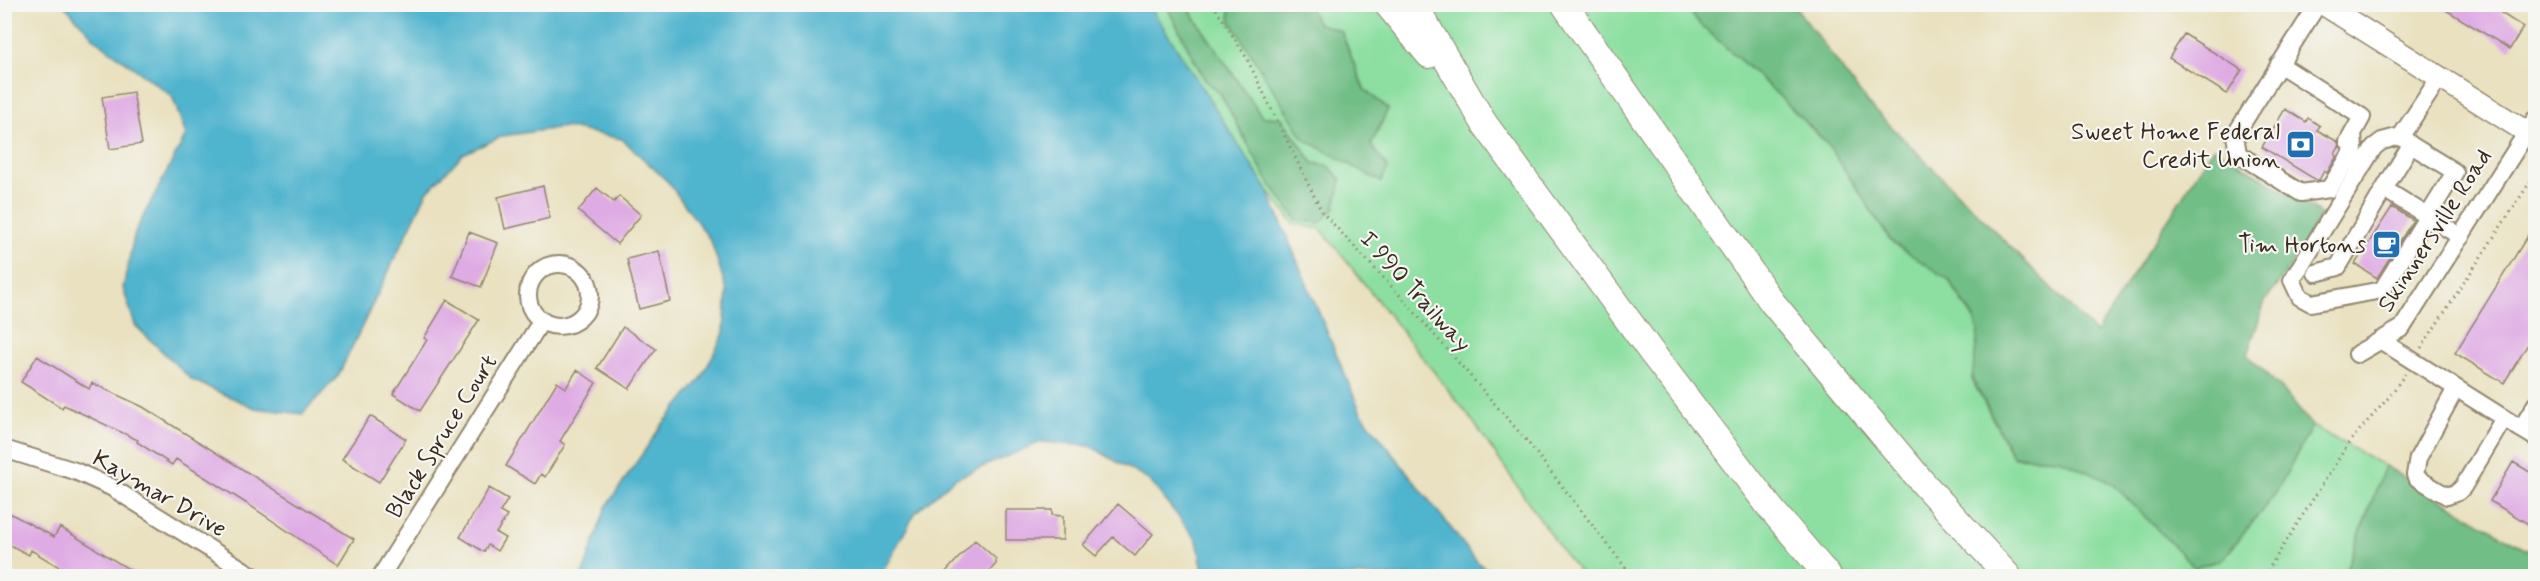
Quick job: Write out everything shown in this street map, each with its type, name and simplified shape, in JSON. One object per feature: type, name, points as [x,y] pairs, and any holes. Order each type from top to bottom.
[{"type":"highway","points":[[1387,4],[1484,123],[1652,353],[1772,510],[1828,576]]},
{"type":"highway","points":[[1414,4],[1484,123]]},
{"type":"highway","points":[[1564,4],[1772,302],[1923,483],[2008,576]]},
{"type":"main road","points":[[2323,4],[2440,77],[2533,129]]},
{"type":"street","points":[[2318,4],[2235,135],[2238,153],[2301,193],[2329,189],[2354,149],[2353,133]]},
{"type":"street","points":[[2279,64],[2362,117],[2340,158]]},
{"type":"street","points":[[2316,273],[2338,267],[2384,189],[2440,77]]},
{"type":"street","name":"Skinnersville Road","points":[[2357,354],[2402,328],[2533,129]]},
{"type":"street","points":[[2382,141],[2406,141],[2455,172],[2382,290],[2311,303],[2300,297],[2292,280],[2374,147],[2382,141]]},
{"type":"street","points":[[2315,191],[2328,174]]},
{"type":"street","points":[[2384,189],[2425,223],[2461,237]]},
{"type":"street","name":"Black Spruce Court","points":[[381,576],[542,320]]},
{"type":"street","points":[[2380,340],[2528,434],[2535,404]]},
{"type":"street","points":[[2456,388],[2418,458],[2415,475],[2417,478],[2447,496],[2458,492],[2504,418]]},
{"type":"street","name":"Kaymar Drive","points":[[4,449],[75,471],[111,487],[253,576]]},
{"type":"path","name":"I 990 Trailway","points":[[1213,4],[1246,57],[1322,212],[1405,302],[1526,440],[1632,576]]},
{"type":"green space","points":[[1149,5],[1166,5],[1205,81],[1220,93],[1268,181],[1297,220],[1319,223],[1334,209],[1341,180],[1329,166],[1313,163],[1282,118],[1262,117],[1186,5],[1229,5],[1231,22],[1388,168],[1371,146],[1388,109],[1364,89],[1341,31],[1317,23],[1309,5],[1685,5],[1696,20],[1775,92],[1832,149],[1889,239],[1946,276],[1979,327],[1972,380],[2013,457],[2059,459],[2112,483],[2195,568],[2223,559],[2275,494],[2312,426],[2385,466],[2344,576],[1583,576],[1564,554],[1472,420],[1321,229],[1294,224],[1268,191]]},
{"type":"green space","points":[[1166,5],[1186,5],[1262,117],[1282,118],[1313,163],[1329,166],[1341,180],[1334,209],[1319,223],[1297,220],[1268,181],[1220,93],[1206,81]]},
{"type":"green space","points":[[1229,5],[1309,5],[1317,23],[1341,31],[1364,89],[1388,109],[1371,145],[1388,168],[1381,182],[1304,139],[1231,22]]},
{"type":"green space","points":[[1686,5],[1794,5],[1866,101],[2096,333],[2214,147],[2321,214],[2286,273],[2265,301],[2247,355],[2284,391],[2312,426],[2275,494],[2223,559],[2195,568],[2112,483],[2059,459],[2013,456],[1972,378],[1978,332],[1975,320],[1949,280],[1892,242],[1827,143],[1768,85],[1699,23]]},
{"type":"green space","points":[[2385,466],[2535,555],[2535,576],[2344,576]]},
{"type":"water","points":[[64,5],[1149,5],[1268,191],[1361,413],[1478,563],[1499,576],[1204,576],[1197,540],[1150,481],[1090,446],[1041,442],[954,479],[916,512],[880,576],[582,576],[606,507],[662,425],[701,379],[724,333],[727,291],[711,241],[668,182],[622,139],[565,127],[503,136],[463,154],[427,192],[338,376],[302,414],[255,408],[192,380],[135,325],[123,288],[135,232],[186,135],[172,96],[96,40]]},
{"type":"building","points":[[2436,4],[2507,4],[2501,13],[2523,27],[2510,49]]},
{"type":"building","points":[[2184,34],[2242,70],[2227,94],[2169,58]]},
{"type":"building","points":[[133,92],[142,144],[110,149],[102,97]]},
{"type":"building","name":"Sweet Home Federal Credit Union","points":[[2285,109],[2306,122],[2308,118],[2320,126],[2317,130],[2338,142],[2339,147],[2335,154],[2337,156],[2327,173],[2324,171],[2319,180],[2262,147]]},
{"type":"building","points":[[543,186],[550,218],[505,229],[498,197]]},
{"type":"building","points":[[597,188],[614,202],[619,196],[641,215],[617,244],[578,211]]},
{"type":"building","name":"Tim Hortons","points":[[2392,207],[2413,220],[2377,278],[2355,264]]},
{"type":"building","points":[[2535,224],[2535,333],[2504,383],[2455,353]]},
{"type":"building","points":[[469,232],[498,243],[481,287],[452,276]]},
{"type":"building","points":[[659,251],[670,301],[639,309],[627,259]]},
{"type":"building","points":[[447,300],[479,320],[420,411],[393,394],[427,340],[424,338]]},
{"type":"building","points":[[623,327],[656,349],[629,389],[597,368]]},
{"type":"building","points":[[37,356],[89,389],[92,383],[143,407],[354,539],[338,565],[176,459],[172,465],[137,442],[138,440],[64,405],[62,408],[21,382]]},
{"type":"building","points":[[577,370],[596,383],[560,441],[565,445],[545,477],[541,474],[535,484],[506,466],[557,382],[566,388]]},
{"type":"building","points":[[370,416],[406,439],[379,482],[342,459]]},
{"type":"building","points":[[2513,462],[2535,475],[2535,528],[2490,501]]},
{"type":"building","points":[[489,488],[508,499],[500,512],[507,516],[496,533],[505,538],[497,551],[488,545],[484,552],[460,537]]},
{"type":"building","points":[[1118,504],[1153,534],[1135,556],[1113,537],[1096,556],[1083,545]]},
{"type":"building","points":[[4,510],[54,537],[60,527],[140,576],[74,576],[31,550],[29,555],[4,542]]},
{"type":"building","points":[[1006,510],[1052,510],[1052,515],[1063,516],[1063,540],[1006,540]]},
{"type":"building","points":[[975,540],[996,559],[996,564],[985,576],[942,576]]},
{"type":"place","name":"Sweet Home Federal Credit Union","points":[[2301,145]]},
{"type":"place","name":"Tim Hortons","points":[[2387,244]]}]
